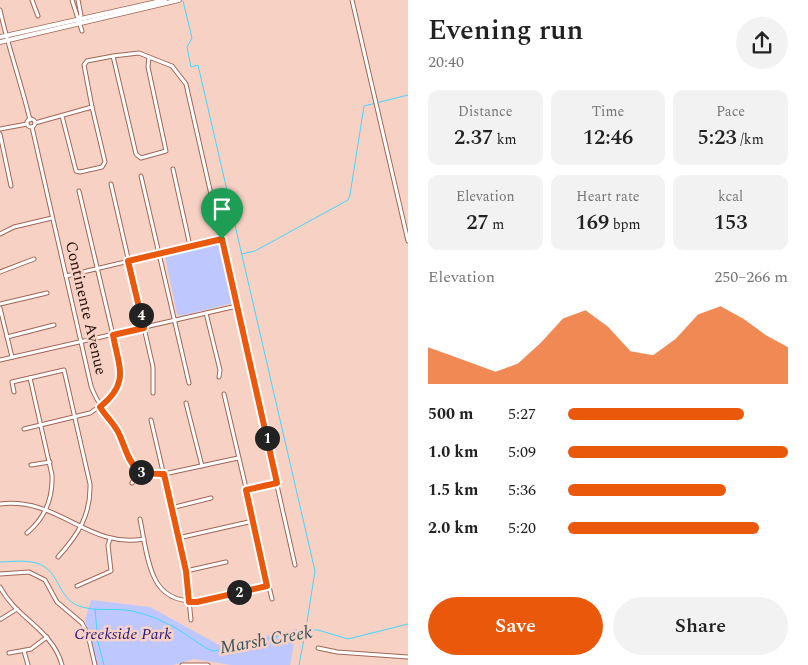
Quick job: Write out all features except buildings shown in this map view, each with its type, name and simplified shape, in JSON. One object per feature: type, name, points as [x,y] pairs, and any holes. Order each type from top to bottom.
[{"type":"main road","points":[[80,22],[165,0]]},
{"type":"main road","points":[[149,8],[165,0]]},
{"type":"main road","points":[[0,42],[6,38],[179,0]]},
{"type":"main road","points":[[0,37],[6,38]]},
{"type":"street","points":[[32,0],[38,16]]},
{"type":"street","points":[[72,0],[76,16],[80,22]]},
{"type":"street","points":[[78,0],[82,31]]},
{"type":"street","points":[[352,0],[408,241]]},
{"type":"street","points":[[0,10],[6,38],[19,73],[30,120]]},
{"type":"street","points":[[62,116],[76,171],[80,172],[102,167],[105,162],[84,65],[87,62],[114,56],[139,53],[165,61],[182,77],[202,151],[295,566]]},
{"type":"street","points":[[114,56],[136,154],[141,158],[164,153],[167,148],[148,67],[149,57]]},
{"type":"street","points":[[30,120],[34,122],[92,107]]},
{"type":"street","points":[[0,130],[27,124],[30,120]]},
{"type":"street","points":[[27,124],[32,127],[34,122]]},
{"type":"street","name":"Continente Avenue","points":[[32,127],[91,386],[100,407],[120,435],[130,463],[139,471]]},
{"type":"street","points":[[0,134],[12,186]]},
{"type":"street","points":[[173,169],[190,246]]},
{"type":"street","points":[[141,176],[189,384]]},
{"type":"street","points":[[110,184],[153,367],[153,393]]},
{"type":"street","points":[[24,429],[76,417],[100,407],[117,392],[120,382],[113,335],[79,191]]},
{"type":"street","points":[[0,233],[14,227],[52,218]]},
{"type":"street","points":[[66,276],[222,239]]},
{"type":"street","points":[[0,272],[34,259]]},
{"type":"street","points":[[0,304],[47,293]]},
{"type":"street","points":[[0,360],[237,306]]},
{"type":"street","points":[[0,308],[12,357]]},
{"type":"street","points":[[206,313],[220,370],[219,377]]},
{"type":"street","points":[[7,337],[54,325]]},
{"type":"street","points":[[14,392],[12,382],[64,370],[90,484],[89,503],[82,527],[58,558]]},
{"type":"street","points":[[27,533],[38,524],[46,509],[53,485],[50,462],[30,378]]},
{"type":"street","points":[[224,394],[267,586],[272,599]]},
{"type":"street","points":[[186,403],[202,466]]},
{"type":"street","points":[[151,420],[186,571],[191,620]]},
{"type":"street","points":[[132,483],[139,471],[151,475],[164,474],[238,458]]},
{"type":"street","points":[[31,465],[50,462]]},
{"type":"street","points":[[246,490],[277,483]]},
{"type":"street","points":[[171,508],[211,498]]},
{"type":"street","points":[[0,504],[27,503],[46,509],[110,539],[130,541],[144,539]]},
{"type":"street","points":[[140,520],[156,581],[172,596],[189,602],[197,602],[267,586]]},
{"type":"street","points":[[178,538],[252,521]]},
{"type":"street","points":[[77,586],[111,572],[108,545],[110,539]]},
{"type":"street","points":[[186,571],[226,562]]},
{"type":"street","points":[[0,574],[29,572],[45,580],[57,602],[77,618],[86,629],[96,665]]},
{"type":"street","points":[[0,587],[17,609],[55,646],[62,665]]},
{"type":"street","points":[[1,620],[17,609]]},
{"type":"street","points":[[9,653],[24,651],[36,646],[47,637]]},
{"type":"street","points":[[318,648],[337,652],[408,657]]},
{"type":"street","points":[[24,651],[28,665]]},
{"type":"street","points":[[182,665],[208,665]]},
{"type":"green space","points":[[219,244],[233,303],[180,316],[177,314],[165,256]]},
{"type":"green space","name":"Creekside Park","points":[[91,600],[150,607],[221,646],[297,629],[290,665],[231,665],[194,659],[173,665],[97,665],[85,620]]},
{"type":"waterway","points":[[183,1],[192,38],[187,47],[191,67],[198,65],[315,571],[307,622]]},
{"type":"waterway","points":[[242,254],[255,251],[348,200],[364,106],[408,95]]},
{"type":"waterway","name":"Marsh Creek","points":[[0,562],[23,561],[41,565],[53,575],[71,602],[79,606],[94,609],[125,610],[147,615],[160,620],[214,651],[304,630],[318,630],[348,639],[408,624]]},
{"type":"waterway","points":[[95,609],[98,642],[104,665]]},
{"type":"waterway","points":[[299,665],[304,639]]},
{"type":"route","points":[[222,239],[277,483],[246,490],[267,586],[197,602],[189,602],[186,571],[164,474],[151,475],[139,471],[130,463],[116,427],[100,407],[117,392],[120,382],[120,369],[113,335],[144,328],[128,261],[222,239]]}]
